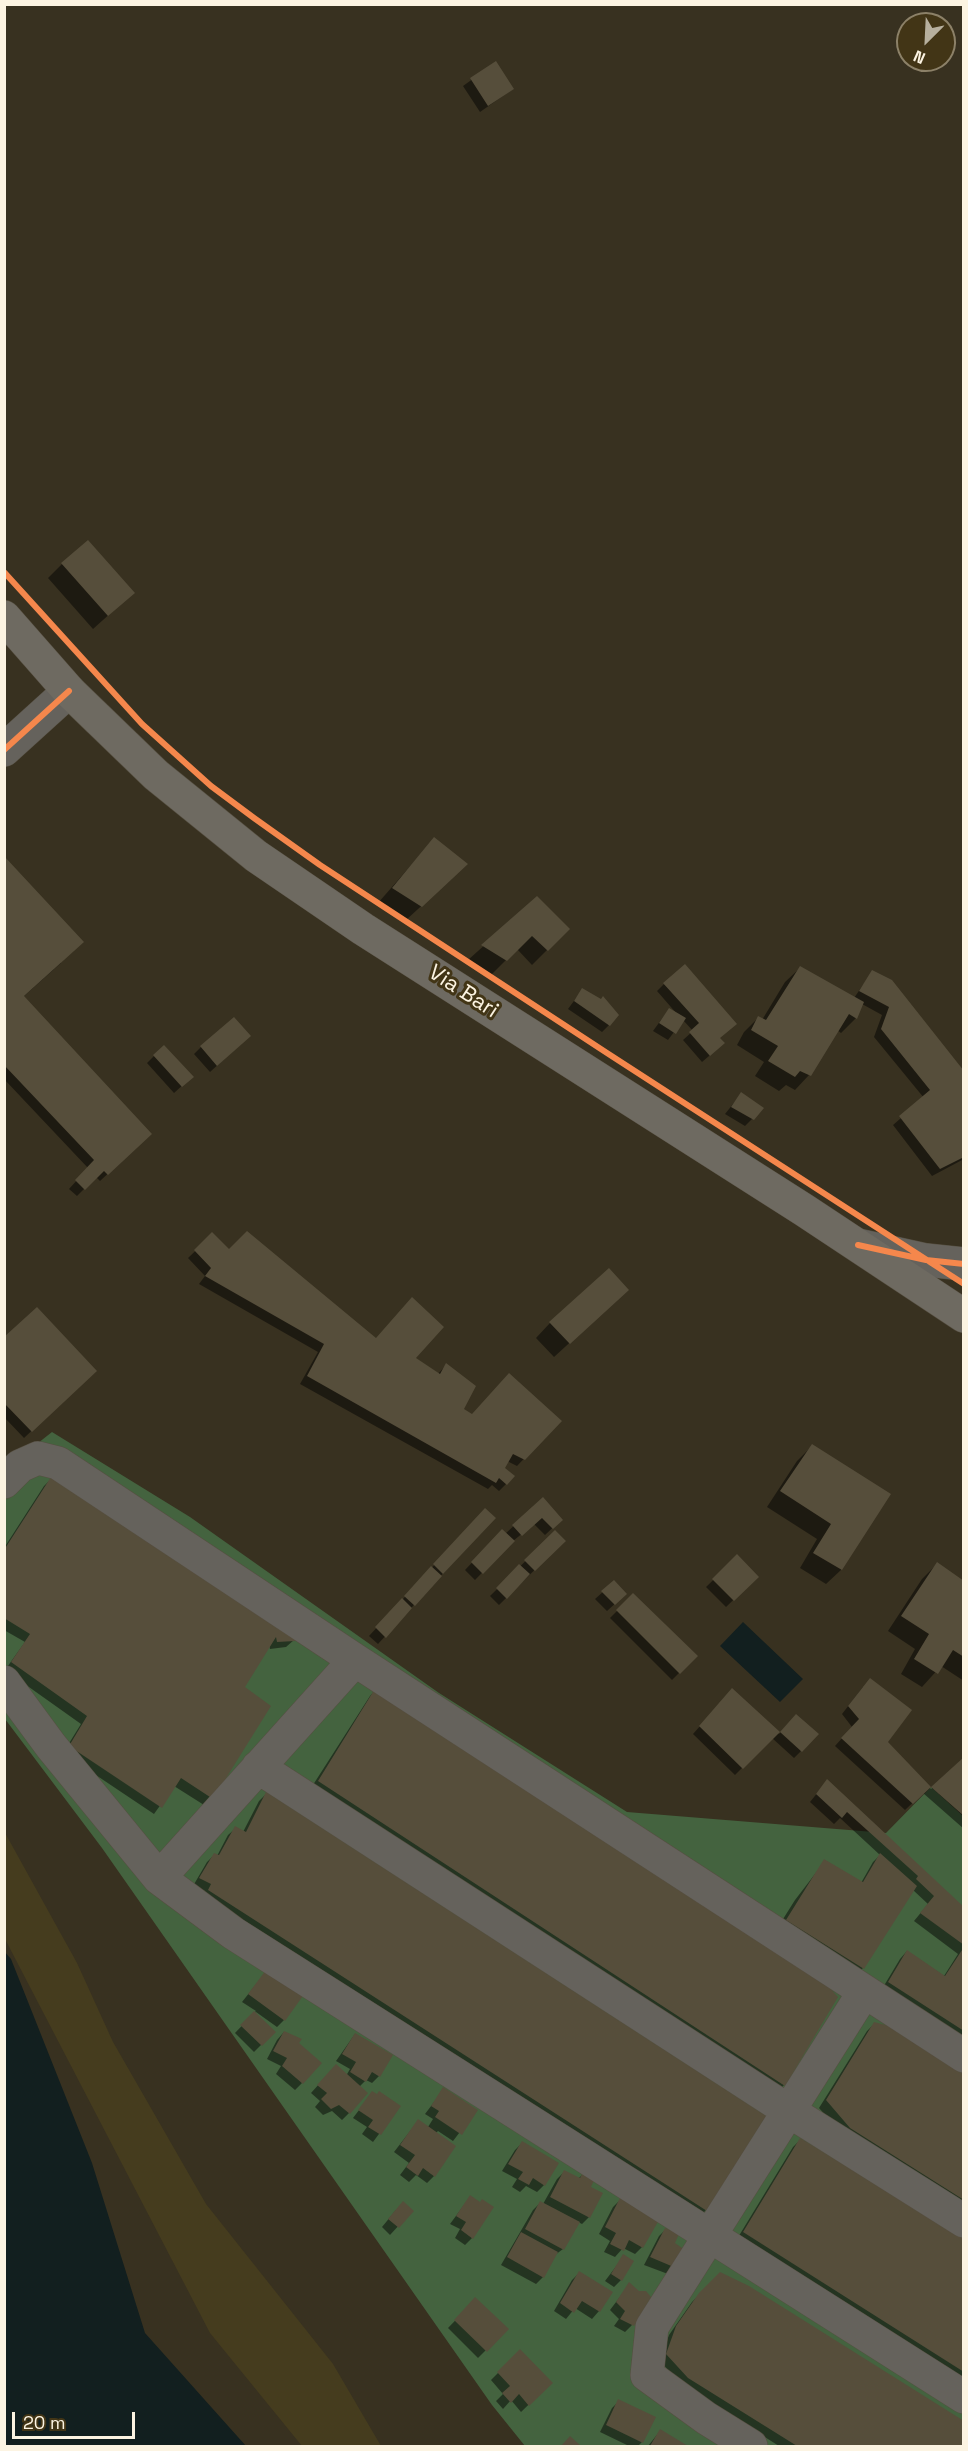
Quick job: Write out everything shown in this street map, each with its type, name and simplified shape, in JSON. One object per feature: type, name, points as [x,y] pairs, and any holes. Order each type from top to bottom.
[{"type":"main road","name":"Via Bari","points":[[4,617],[69,691],[156,775],[256,856],[363,928],[858,1245],[963,1316]]},
{"type":"street","points":[[4,750],[69,691]]},
{"type":"street","points":[[858,1245],[926,1260],[963,1264]]},
{"type":"street","points":[[4,1482],[20,1466],[38,1458],[58,1462],[355,1660],[963,2056]]},
{"type":"street","points":[[159,1878],[355,1660]]},
{"type":"street","points":[[4,1682],[51,1746],[159,1878],[233,1933],[963,2397]]},
{"type":"street","points":[[258,1767],[963,2221]]},
{"type":"street","points":[[751,2446],[706,2418],[647,2375],[652,2327],[864,1992]]},
{"type":"green space","points":[[52,1432],[190,1517],[439,1693],[627,1812],[886,1833],[931,1787],[963,1816],[963,2446],[525,2446],[492,2405],[102,1848],[5,1719],[5,1469]]},
{"type":"sand","points":[[4,1831],[77,1963],[113,2042],[206,2204],[333,2364],[381,2446],[302,2446],[210,2333],[5,1939]]},
{"type":"shaded area","points":[[743,1622],[803,1679],[780,1702],[720,1646]]},
{"type":"shaded area","points":[[4,1951],[11,1959],[92,2163],[145,2333],[246,2446],[5,2446]]},
{"type":"building","points":[[496,61],[514,89],[488,106],[470,78]]},
{"type":"building","points":[[88,540],[135,593],[108,616],[61,563]]},
{"type":"building","points":[[434,837],[468,864],[422,907],[392,888]]},
{"type":"building","points":[[4,856],[84,942],[24,996],[152,1134],[108,1175],[104,1171],[85,1190],[75,1180],[94,1160],[4,1065]]},
{"type":"building","points":[[537,896],[570,929],[548,951],[532,936],[507,961],[481,945]]},
{"type":"building","points":[[685,964],[737,1024],[720,1038],[725,1043],[710,1056],[689,1032],[699,1023],[663,983]]},
{"type":"building","points":[[800,966],[864,1002],[857,1019],[849,1014],[811,1076],[800,1071],[795,1077],[768,1061],[778,1046],[751,1030],[758,1016],[766,1020]]},
{"type":"building","points":[[872,970],[892,980],[964,1071],[964,1157],[940,1169],[899,1116],[930,1090],[881,1029],[889,1007],[859,991]]},
{"type":"building","points":[[582,988],[601,999],[603,996],[619,1015],[610,1026],[574,1001]]},
{"type":"building","points":[[669,1008],[686,1018],[676,1034],[659,1023]]},
{"type":"building","points":[[234,1017],[251,1036],[217,1066],[200,1046]]},
{"type":"building","points":[[164,1045],[194,1077],[182,1087],[153,1055]]},
{"type":"building","points":[[741,1092],[764,1108],[754,1120],[731,1107]]},
{"type":"building","points":[[247,1231],[376,1338],[412,1297],[444,1327],[416,1358],[440,1374],[446,1363],[476,1386],[464,1409],[472,1414],[509,1373],[562,1421],[525,1460],[513,1454],[505,1468],[515,1476],[507,1485],[499,1478],[496,1483],[307,1376],[324,1344],[205,1276],[211,1268],[194,1250],[212,1232],[229,1249]]},
{"type":"building","points":[[609,1268],[629,1290],[570,1344],[549,1322]]},
{"type":"building","points":[[37,1307],[97,1371],[32,1432],[4,1403],[4,1337]]},
{"type":"building","points":[[812,1444],[891,1494],[842,1570],[813,1553],[831,1524],[780,1491]]},
{"type":"building","points":[[51,1477],[294,1624],[295,1641],[277,1642],[276,1637],[245,1687],[271,1706],[213,1799],[181,1778],[162,1808],[69,1746],[87,1716],[11,1662],[30,1634],[4,1618],[4,1550]]},
{"type":"building","points":[[543,1497],[563,1520],[553,1529],[542,1518],[522,1536],[512,1525]]},
{"type":"building","points":[[485,1508],[496,1518],[443,1574],[433,1564]]},
{"type":"building","points":[[502,1529],[515,1541],[483,1574],[471,1562]]},
{"type":"building","points":[[555,1530],[566,1541],[535,1571],[524,1560]]},
{"type":"building","points":[[737,1554],[759,1577],[734,1601],[712,1579]]},
{"type":"building","points":[[937,1562],[964,1581],[964,1657],[953,1650],[938,1674],[914,1659],[929,1634],[901,1616]]},
{"type":"building","points":[[519,1564],[530,1574],[507,1599],[496,1588]]},
{"type":"building","points":[[431,1566],[442,1576],[415,1606],[404,1596]]},
{"type":"building","points":[[614,1580],[627,1594],[615,1605],[601,1591]]},
{"type":"building","points":[[633,1593],[698,1656],[680,1674],[616,1610]]},
{"type":"building","points":[[402,1598],[412,1608],[386,1638],[375,1627]]},
{"type":"building","points":[[870,1678],[912,1710],[888,1742],[931,1787],[913,1804],[841,1738],[859,1719],[848,1706]]},
{"type":"building","points":[[376,1687],[816,1973],[838,1997],[785,2086],[318,1781]]},
{"type":"building","points":[[732,1688],[780,1732],[743,1769],[699,1726]]},
{"type":"building","points":[[796,1714],[819,1734],[802,1752],[780,1732]]},
{"type":"building","points":[[964,1757],[964,1816],[931,1787]]},
{"type":"building","points":[[827,1779],[964,1907],[964,1945],[920,1913],[934,1896],[916,1879],[918,1876],[847,1812],[842,1818],[816,1794]]},
{"type":"building","points":[[266,1792],[766,2116],[707,2211],[208,1890],[211,1884],[199,1878],[214,1853],[219,1855],[235,1826],[246,1832]]},
{"type":"building","points":[[880,1853],[917,1886],[864,1969],[786,1920],[824,1859],[863,1882]]},
{"type":"building","points":[[964,1947],[964,2031],[888,1982],[907,1950],[945,1976]]},
{"type":"building","points":[[269,1966],[305,1993],[285,2021],[248,1994]]},
{"type":"building","points":[[254,2011],[276,2032],[262,2046],[240,2025]]},
{"type":"building","points":[[874,2022],[911,2032],[964,2066],[964,2200],[850,2128],[826,2100]]},
{"type":"building","points":[[284,2031],[302,2039],[299,2043],[322,2063],[303,2084],[282,2066],[287,2058],[273,2051]]},
{"type":"building","points":[[355,2033],[393,2055],[380,2077],[372,2072],[366,2082],[350,2072],[356,2062],[342,2054]]},
{"type":"building","points":[[336,2064],[368,2093],[350,2114],[339,2105],[331,2109],[321,2099],[327,2093],[317,2085]]},
{"type":"building","points":[[443,2087],[478,2110],[462,2135],[435,2117],[439,2111],[431,2106]]},
{"type":"building","points":[[372,2091],[377,2094],[379,2091],[401,2106],[381,2135],[368,2127],[373,2120],[358,2110]]},
{"type":"building","points":[[418,2119],[456,2146],[435,2177],[423,2168],[418,2176],[406,2167],[415,2155],[400,2145]]},
{"type":"building","points":[[800,2138],[964,2239],[964,2372],[743,2232]]},
{"type":"building","points":[[522,2141],[559,2163],[545,2186],[533,2178],[529,2185],[518,2179],[523,2172],[508,2164]]},
{"type":"building","points":[[564,2170],[580,2178],[583,2172],[595,2178],[591,2187],[603,2193],[590,2218],[550,2197]]},
{"type":"building","points":[[470,2195],[494,2207],[473,2239],[461,2230],[466,2222],[456,2216]]},
{"type":"building","points":[[620,2198],[659,2220],[643,2248],[629,2240],[624,2251],[610,2244],[616,2233],[605,2227]]},
{"type":"building","points":[[403,2201],[414,2211],[399,2228],[388,2219]]},
{"type":"building","points":[[540,2201],[580,2222],[564,2250],[525,2229]]},
{"type":"building","points":[[665,2228],[679,2234],[675,2243],[685,2250],[676,2268],[650,2257]]},
{"type":"building","points":[[521,2232],[558,2252],[544,2278],[507,2257]]},
{"type":"building","points":[[623,2254],[634,2261],[622,2281],[611,2274]]},
{"type":"building","points":[[579,2271],[613,2292],[600,2312],[582,2301],[574,2313],[560,2303]]},
{"type":"building","points":[[720,2272],[749,2286],[964,2421],[964,2446],[797,2446],[688,2378],[666,2354],[676,2326],[699,2293]]},
{"type":"building","points":[[629,2282],[639,2291],[646,2291],[651,2297],[634,2326],[620,2319],[625,2311],[616,2302]]},
{"type":"building","points":[[475,2297],[509,2329],[487,2352],[454,2320]]},
{"type":"building","points":[[520,2349],[553,2383],[529,2406],[519,2394],[511,2403],[502,2393],[510,2386],[497,2372]]},
{"type":"building","points":[[618,2399],[656,2417],[643,2443],[606,2425]]},
{"type":"building","points":[[660,2429],[688,2446],[650,2446]]},
{"type":"building","points":[[570,2436],[581,2446],[561,2446]]},
{"type":"cycle path","points":[[4,572],[142,724],[211,786],[254,818],[320,865],[964,1284]]},
{"type":"cycle path","points":[[4,750],[69,691]]},
{"type":"cycle path","points":[[858,1245],[926,1260],[964,1264]]}]
